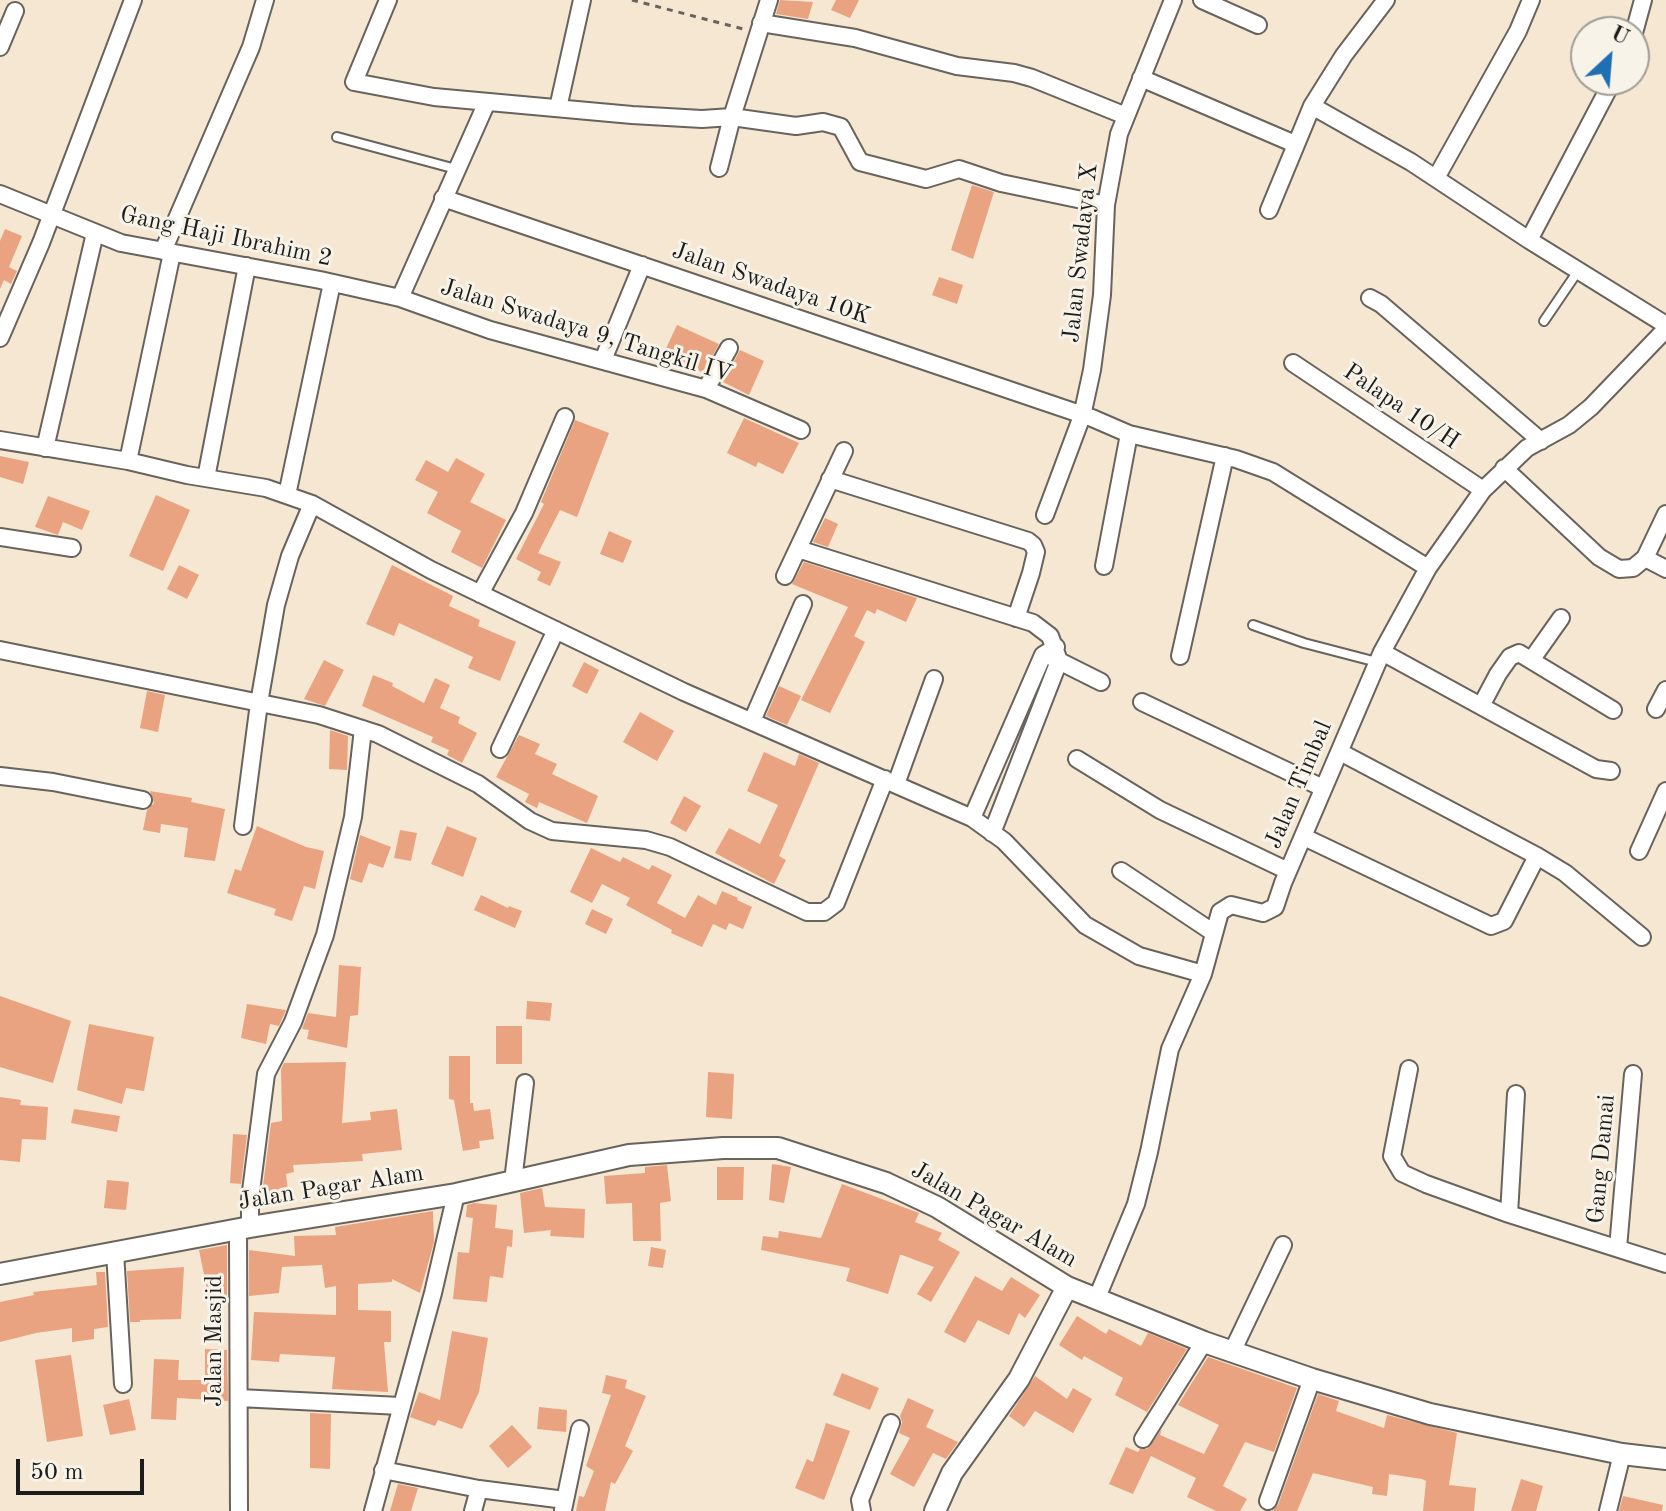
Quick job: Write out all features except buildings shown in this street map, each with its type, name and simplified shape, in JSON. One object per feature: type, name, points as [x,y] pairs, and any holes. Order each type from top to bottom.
[{"type":"street","points":[[0,338],[51,216],[133,0]]},
{"type":"street","points":[[128,461],[167,252],[251,47],[265,0]]},
{"type":"street","points":[[388,0],[354,82],[420,95],[487,102],[702,119],[732,117],[796,126],[823,122],[841,127],[860,162],[926,179],[959,169],[1001,183],[1106,205]]},
{"type":"street","points":[[558,108],[582,0]]},
{"type":"street","points":[[719,168],[769,0]]},
{"type":"street","name":"Jalan Swadaya X","points":[[1045,515],[1082,416],[1102,295],[1106,205],[1119,134],[1173,0]]},
{"type":"street","points":[[1202,0],[1258,25]]},
{"type":"street","points":[[1269,210],[1295,144],[1324,84],[1386,0]]},
{"type":"street","points":[[1436,178],[1518,31],[1531,0]]},
{"type":"street","points":[[0,47],[15,11]]},
{"type":"street","points":[[760,28],[855,38],[957,66],[1014,73],[1126,116]]},
{"type":"street","points":[[1141,78],[1295,144]]},
{"type":"street","points":[[1529,240],[1605,96]]},
{"type":"street","points":[[400,298],[487,102]]},
{"type":"street","points":[[1312,106],[1436,178],[1666,327]]},
{"type":"street","name":"Gang Haji Ibrahim 2","points":[[0,194],[121,243],[400,298]]},
{"type":"street","name":"Jalan Swadaya 10K","points":[[443,198],[1129,434],[1225,456],[1273,472],[1428,568]]},
{"type":"street","points":[[45,448],[95,233]]},
{"type":"street","points":[[603,360],[642,265]]},
{"type":"street","points":[[206,478],[247,266]]},
{"type":"street","points":[[287,495],[332,283]]},
{"type":"street","name":"Jalan Swadaya 9, Tangkil IV","points":[[400,298],[490,330],[706,389],[801,430]]},
{"type":"street","points":[[1370,298],[1381,304],[1541,441]]},
{"type":"street","name":"Jalan Timbal","points":[[1096,1300],[1136,1204],[1170,1049],[1203,974],[1220,912],[1231,905],[1263,913],[1275,907],[1380,657],[1428,568],[1483,490],[1527,448],[1569,425],[1591,407],[1666,327]]},
{"type":"street","points":[[706,389],[729,348]]},
{"type":"street","name":"Palapa 10/H","points":[[1293,363],[1483,490]]},
{"type":"street","points":[[480,594],[524,513],[565,417]]},
{"type":"street","points":[[1104,566],[1129,434]]},
{"type":"street","points":[[0,440],[266,488],[312,504],[480,594],[752,721],[972,818],[1013,851],[1085,925],[1139,956],[1203,974]]},
{"type":"street","points":[[785,576],[844,451]]},
{"type":"street","points":[[1180,656],[1225,456]]},
{"type":"street","points":[[1504,468],[1612,567],[1619,569],[1633,568],[1645,558],[1666,514]]},
{"type":"street","points":[[830,479],[1033,545],[1036,552],[1016,618]]},
{"type":"street","points":[[243,826],[276,605],[290,556],[312,504]]},
{"type":"street","points":[[0,537],[72,548]]},
{"type":"street","points":[[798,549],[1042,628],[1052,654],[1101,682]]},
{"type":"street","points":[[1645,558],[1666,569]]},
{"type":"street","points":[[752,721],[803,604]]},
{"type":"street","points":[[1532,659],[1561,618]]},
{"type":"street","points":[[500,749],[556,630]]},
{"type":"street","points":[[0,650],[319,715],[363,729],[478,784],[530,821],[552,831],[646,840],[670,847],[807,912],[816,913],[836,903],[934,679]]},
{"type":"street","points":[[1481,706],[1510,657],[1519,653],[1613,710]]},
{"type":"street","points":[[972,818],[1052,654]]},
{"type":"street","points":[[992,833],[1052,654]]},
{"type":"street","points":[[1380,657],[1481,706],[1596,769],[1611,771]]},
{"type":"street","points":[[1656,709],[1666,690]]},
{"type":"street","points":[[1142,702],[1323,788]]},
{"type":"street","name":"Jalan Masjid","points":[[239,1506],[244,1228],[266,1074],[293,1022],[325,935],[353,817],[363,729]]},
{"type":"street","points":[[1340,752],[1565,873],[1642,937]]},
{"type":"street","points":[[1077,759],[1160,810],[1288,871]]},
{"type":"street","points":[[0,776],[53,782],[143,800]]},
{"type":"street","points":[[1639,851],[1666,791]]},
{"type":"street","points":[[1304,837],[1491,926],[1504,921],[1537,856]]},
{"type":"street","points":[[1121,871],[1214,933]]},
{"type":"street","points":[[1409,1069],[1392,1156],[1402,1173],[1509,1214],[1666,1264]]},
{"type":"street","name":"Gang Damai","points":[[1618,1248],[1633,1074]]},
{"type":"street","points":[[513,1181],[525,1083]]},
{"type":"street","points":[[1509,1214],[1516,1094]]},
{"type":"street","name":"Jalan Pagar Alam","points":[[0,1274],[244,1228],[456,1194],[629,1155],[723,1148],[778,1148],[872,1178],[924,1201],[1067,1287],[1232,1352],[1430,1414],[1622,1454],[1666,1459]]},
{"type":"street","points":[[373,1511],[433,1293],[456,1194]]},
{"type":"street","points":[[1232,1352],[1283,1245]]},
{"type":"street","points":[[115,1252],[123,1384]]},
{"type":"street","points":[[935,1511],[952,1473],[1019,1379],[1067,1287]]},
{"type":"street","points":[[1143,1439],[1204,1342]]},
{"type":"street","points":[[1268,1501],[1312,1379]]},
{"type":"street","points":[[239,1398],[400,1406]]},
{"type":"street","points":[[862,1511],[860,1500],[891,1423]]},
{"type":"street","points":[[383,1470],[564,1506],[580,1429]]},
{"type":"street","points":[[1608,1511],[1622,1454]]},
{"type":"street","points":[[473,1511],[479,1489]]},
{"type":"lane","points":[[337,137],[456,169]]},
{"type":"lane","points":[[1544,321],[1578,271]]},
{"type":"lane","points":[[1253,625],[1304,643],[1380,657]]},
{"type":"path","points":[[632,0],[760,28]]}]
